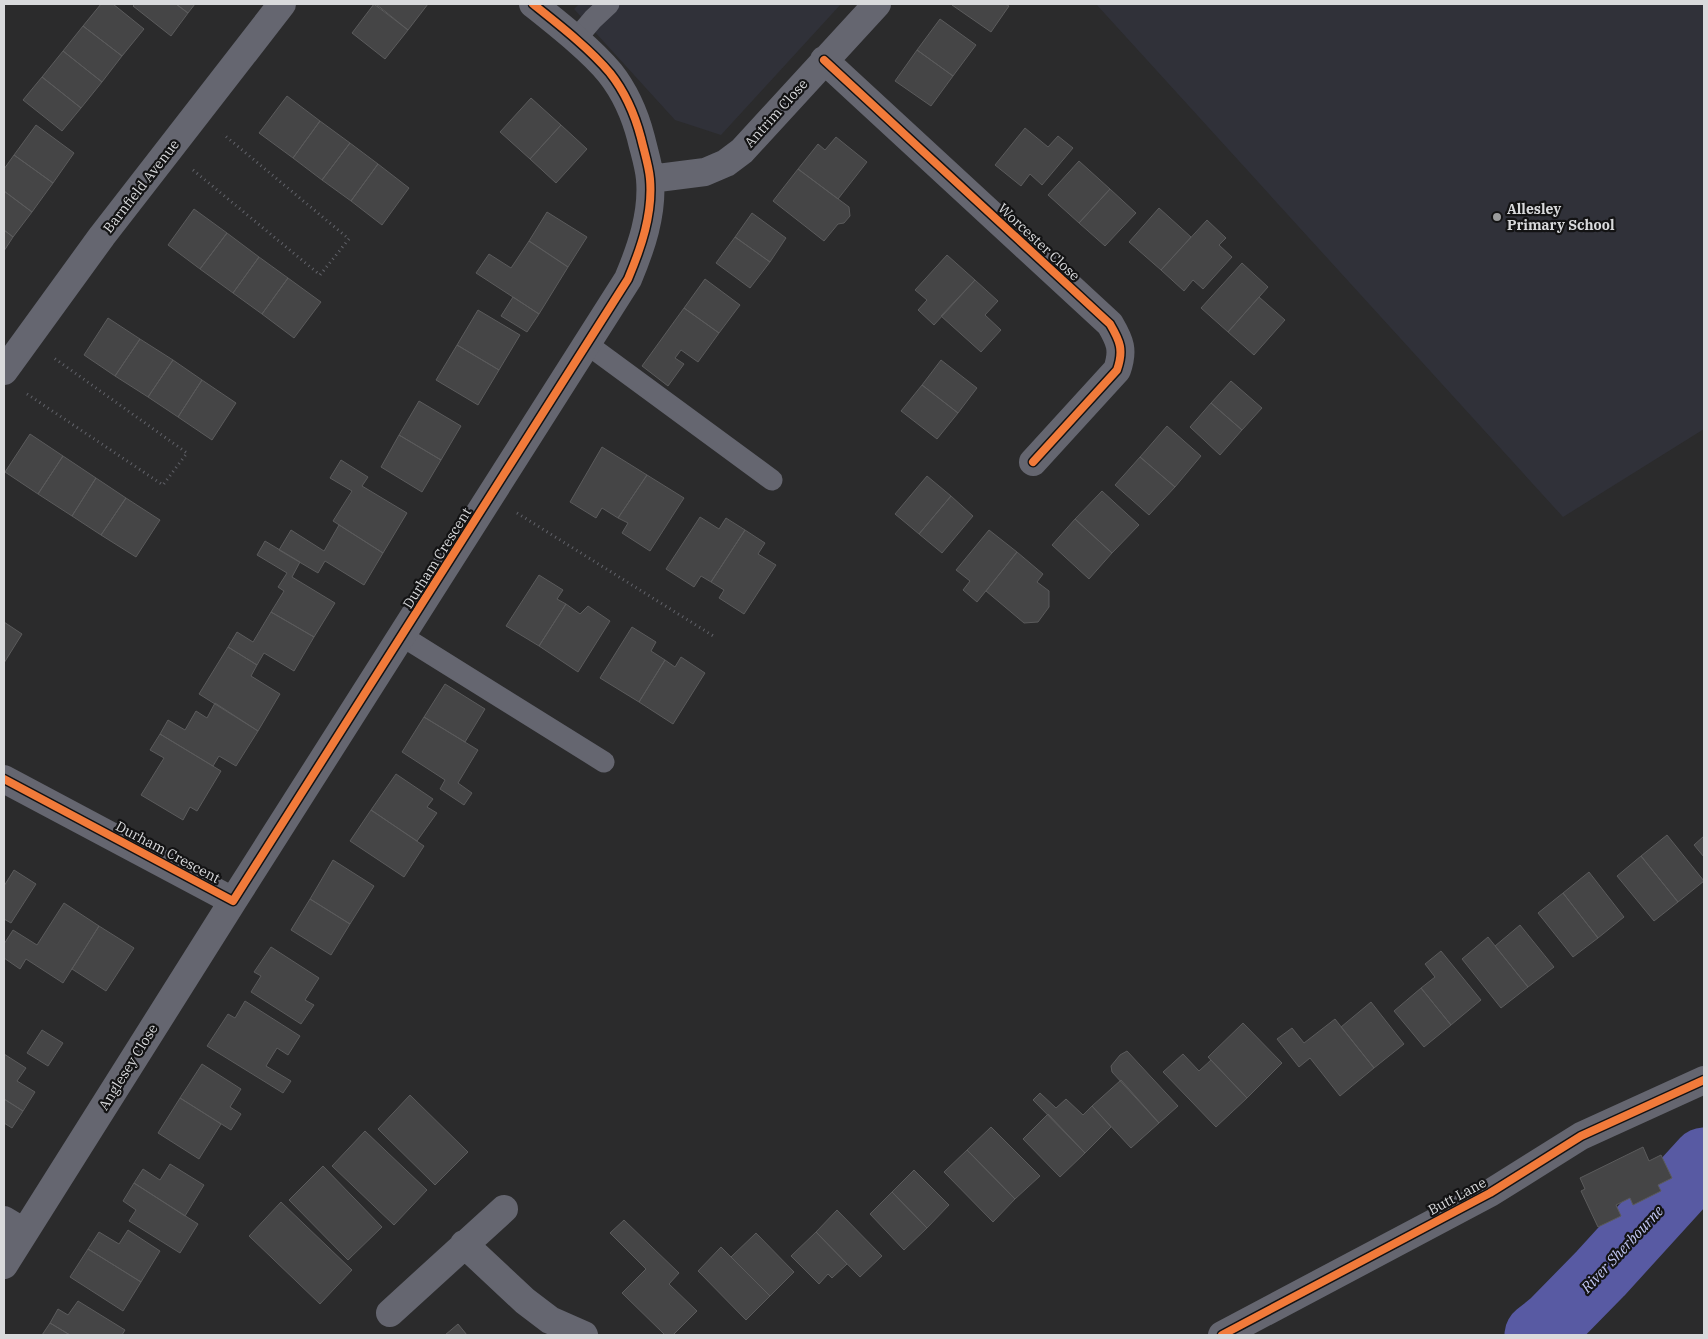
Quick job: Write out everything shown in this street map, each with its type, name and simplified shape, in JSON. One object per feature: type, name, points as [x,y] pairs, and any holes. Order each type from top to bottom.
[{"type":"street","name":"Barnfield Avenue","points":[[12,380],[28,338],[102,236],[282,4]]},
{"type":"street","name":"Durham Crescent","points":[[4,779],[232,901],[628,280],[641,248],[648,215],[650,179],[636,122],[626,98],[610,73],[576,40],[533,4]]},
{"type":"street","name":"Antrim Close","points":[[650,179],[704,172],[726,163],[742,151],[877,4]]},
{"type":"street","name":"Worcester Close","points":[[824,60],[1110,324],[1119,338],[1122,357],[1118,370],[1033,462]]},
{"type":"street","name":"Anglesey Close","points":[[4,1265],[14,1226],[232,901]]},
{"type":"street","name":"Butt Lane","points":[[1222,1335],[1490,1193],[1581,1136],[1704,1080]]},
{"type":"street","points":[[390,1313],[504,1209]]},
{"type":"street","points":[[464,1244],[524,1301],[550,1320],[584,1335]]},
{"type":"lane","points":[[576,40],[592,19],[609,4]]},
{"type":"lane","points":[[587,344],[772,480]]},
{"type":"lane","points":[[402,636],[604,762]]},
{"type":"path","points":[[170,149],[320,275],[349,239],[198,112]]},
{"type":"path","points":[[12,380],[163,485],[187,453],[28,338]]},
{"type":"path","points":[[491,496],[715,637]]},
{"type":"shaded area","points":[[579,4],[841,4],[721,135],[675,120],[574,9]]},
{"type":"shaded area","name":"Allesley Primary School","points":[[1096,4],[1704,4],[1704,429],[1563,517]]},
{"type":"building","points":[[101,4],[113,4],[144,29],[122,56],[83,26]]},
{"type":"building","points":[[135,4],[176,4],[188,13],[171,36],[133,6]]},
{"type":"building","points":[[176,4],[195,4],[188,13]]},
{"type":"building","points":[[374,4],[408,30],[385,59],[352,33]]},
{"type":"building","points":[[376,4],[428,4],[408,30]]},
{"type":"building","points":[[953,4],[1005,4],[1009,6],[991,32]]},
{"type":"building","points":[[940,19],[976,45],[953,76],[917,50]]},
{"type":"building","points":[[83,26],[122,56],[102,82],[63,51]]},
{"type":"building","points":[[917,50],[953,76],[931,106],[895,81]]},
{"type":"building","points":[[63,51],[102,82],[81,108],[42,77]]},
{"type":"building","points":[[42,77],[81,108],[62,131],[23,100]]},
{"type":"building","points":[[287,96],[320,121],[293,158],[259,133]]},
{"type":"building","points":[[531,98],[561,125],[530,159],[500,132]]},
{"type":"building","points":[[320,121],[350,143],[322,180],[293,158]]},
{"type":"building","points":[[36,125],[74,153],[53,183],[14,155]]},
{"type":"building","points":[[561,125],[587,149],[556,183],[530,159]]},
{"type":"building","points":[[1025,128],[1048,147],[1058,136],[1073,148],[1042,185],[1030,174],[1021,186],[995,165]]},
{"type":"building","points":[[836,137],[867,162],[838,199],[798,169],[818,144],[825,150]]},
{"type":"building","points":[[350,143],[378,164],[351,201],[322,180]]},
{"type":"building","points":[[14,155],[53,183],[32,212],[4,191],[4,169]]},
{"type":"building","points":[[1079,161],[1110,189],[1079,223],[1048,195]]},
{"type":"building","points":[[378,164],[409,188],[382,225],[351,201]]},
{"type":"building","points":[[798,169],[849,207],[850,216],[844,223],[838,224],[824,241],[773,201]]},
{"type":"building","points":[[1110,189],[1136,213],[1105,246],[1079,223]]},
{"type":"building","points":[[4,191],[32,212],[13,237],[4,230]]},
{"type":"building","points":[[1159,208],[1191,237],[1161,270],[1129,242]]},
{"type":"building","points":[[194,209],[227,233],[200,269],[168,245]]},
{"type":"building","points":[[547,212],[587,237],[568,267],[529,241]]},
{"type":"building","points":[[752,213],[786,238],[770,262],[735,237]]},
{"type":"building","points":[[1207,220],[1226,238],[1219,245],[1232,257],[1203,289],[1193,280],[1184,291],[1161,270]]},
{"type":"building","points":[[4,230],[13,237],[4,251]]},
{"type":"building","points":[[227,233],[259,257],[233,293],[200,269]]},
{"type":"building","points":[[735,237],[770,262],[750,288],[716,263]]},
{"type":"building","points":[[529,241],[568,267],[539,314],[476,273],[489,254],[511,268]]},
{"type":"building","points":[[947,255],[975,280],[934,325],[918,310],[927,300],[915,290]]},
{"type":"building","points":[[259,257],[288,278],[262,314],[233,293]]},
{"type":"building","points":[[1242,263],[1268,287],[1228,332],[1201,308]]},
{"type":"building","points":[[288,278],[321,302],[294,338],[262,314]]},
{"type":"building","points":[[705,279],[740,305],[719,333],[684,308]]},
{"type":"building","points":[[975,280],[998,301],[985,315],[1001,330],[981,352],[941,316]]},
{"type":"building","points":[[513,297],[539,314],[527,332],[501,316]]},
{"type":"building","points":[[1259,297],[1285,320],[1254,355],[1228,332]]},
{"type":"building","points":[[684,308],[719,333],[698,362],[681,350],[675,358],[684,364],[668,386],[642,366]]},
{"type":"building","points":[[478,310],[520,335],[499,370],[457,345]]},
{"type":"building","points":[[108,318],[140,339],[115,376],[84,355]]},
{"type":"building","points":[[140,339],[173,360],[148,397],[115,376]]},
{"type":"building","points":[[457,345],[499,370],[478,405],[436,380]]},
{"type":"building","points":[[173,360],[202,380],[178,417],[148,397]]},
{"type":"building","points":[[941,360],[977,388],[958,413],[922,385]]},
{"type":"building","points":[[202,380],[236,403],[212,440],[178,417]]},
{"type":"building","points":[[1231,381],[1262,408],[1242,430],[1211,403]]},
{"type":"building","points":[[922,385],[958,413],[937,439],[901,411]]},
{"type":"building","points":[[419,401],[461,426],[441,460],[399,435]]},
{"type":"building","points":[[1211,403],[1242,430],[1220,455],[1190,427]]},
{"type":"building","points":[[1167,426],[1201,456],[1175,487],[1140,457]]},
{"type":"building","points":[[30,434],[63,456],[38,494],[5,472]]},
{"type":"building","points":[[399,435],[441,460],[422,492],[381,467]]},
{"type":"building","points":[[602,447],[647,475],[618,518],[602,508],[596,518],[570,502]]},
{"type":"building","points":[[63,456],[96,478],[72,516],[38,494]]},
{"type":"building","points":[[1140,457],[1175,487],[1149,515],[1115,485]]},
{"type":"building","points":[[341,460],[368,477],[362,486],[407,513],[383,553],[333,521],[352,491],[330,478]]},
{"type":"building","points":[[647,475],[684,498],[650,551],[622,533],[628,523],[618,518]]},
{"type":"building","points":[[927,476],[951,496],[919,534],[895,514]]},
{"type":"building","points":[[96,478],[126,498],[101,535],[72,516]]},
{"type":"building","points":[[1102,491],[1139,525],[1112,553],[1075,519]]},
{"type":"building","points":[[951,496],[973,516],[942,553],[919,534]]},
{"type":"building","points":[[126,498],[160,520],[136,557],[101,535]]},
{"type":"building","points":[[700,517],[719,529],[726,518],[745,530],[711,582],[701,576],[694,587],[666,569]]},
{"type":"building","points":[[1075,519],[1112,553],[1089,579],[1052,545]]},
{"type":"building","points":[[339,525],[383,553],[364,585],[325,561],[318,573],[279,550],[291,530],[324,551]]},
{"type":"building","points":[[745,530],[765,543],[758,554],[776,565],[744,614],[719,598],[724,590],[711,582]]},
{"type":"building","points":[[989,530],[1017,552],[977,602],[963,590],[970,581],[956,570]]},
{"type":"building","points":[[265,541],[300,562],[292,577],[335,603],[314,637],[271,612],[284,591],[278,587],[287,573],[257,555]]},
{"type":"building","points":[[1017,552],[1043,574],[1037,582],[1049,591],[1049,607],[1038,622],[1024,623],[986,591]]},
{"type":"building","points":[[539,575],[563,590],[557,599],[566,604],[539,646],[506,626]]},
{"type":"building","points":[[566,604],[580,614],[588,606],[610,621],[578,672],[539,646]]},
{"type":"building","points":[[271,612],[314,637],[294,671],[264,653],[257,665],[228,647],[237,632],[253,642]]},
{"type":"building","points":[[4,622],[22,634],[4,663]]},
{"type":"building","points":[[632,627],[656,642],[651,651],[665,660],[639,702],[600,678]]},
{"type":"building","points":[[228,647],[257,665],[251,676],[280,694],[258,731],[199,694]]},
{"type":"building","points":[[681,657],[705,673],[673,724],[639,702],[665,660],[675,667]]},
{"type":"building","points":[[445,684],[485,709],[465,742],[424,717]]},
{"type":"building","points":[[215,703],[258,731],[236,766],[219,756],[213,766],[160,734],[168,720],[185,730],[196,711],[207,718]]},
{"type":"building","points":[[424,717],[478,750],[458,783],[472,793],[464,805],[440,789],[445,780],[402,752]]},
{"type":"building","points":[[160,734],[221,771],[197,811],[190,807],[183,820],[141,795],[164,758],[150,750]]},
{"type":"building","points":[[396,774],[433,799],[427,807],[437,813],[417,841],[371,810]]},
{"type":"building","points":[[371,810],[424,846],[404,877],[350,841]]},
{"type":"building","points":[[1667,835],[1704,881],[1678,902],[1641,856]]},
{"type":"building","points":[[1704,836],[1704,857],[1694,845]]},
{"type":"building","points":[[1641,856],[1678,902],[1654,921],[1617,876]]},
{"type":"building","points":[[333,860],[374,886],[350,924],[310,899]]},
{"type":"building","points":[[14,870],[36,884],[11,923],[4,919],[4,886]]},
{"type":"building","points":[[1589,872],[1624,917],[1598,938],[1563,893]]},
{"type":"building","points":[[1563,893],[1598,938],[1573,957],[1538,913]]},
{"type":"building","points":[[310,899],[350,924],[331,955],[291,930]]},
{"type":"building","points":[[64,903],[99,926],[63,983],[26,959],[20,969],[4,958],[4,944],[13,930],[37,945]]},
{"type":"building","points":[[1520,925],[1554,967],[1528,987],[1495,946]]},
{"type":"building","points":[[99,926],[134,948],[106,991],[72,969]]},
{"type":"building","points":[[1488,937],[1528,987],[1501,1008],[1462,959]]},
{"type":"building","points":[[271,947],[319,978],[305,1000],[314,1005],[301,1024],[251,992],[261,976],[254,972]]},
{"type":"building","points":[[1441,951],[1481,1000],[1451,1025],[1421,988],[1435,977],[1425,964]]},
{"type":"building","points":[[1421,988],[1451,1025],[1424,1047],[1394,1011]]},
{"type":"building","points":[[245,1001],[300,1036],[288,1055],[277,1048],[266,1066],[291,1081],[283,1093],[207,1046],[228,1014],[235,1018]]},
{"type":"building","points":[[1371,1002],[1404,1044],[1374,1068],[1341,1027]]},
{"type":"building","points":[[1335,1019],[1374,1068],[1340,1096],[1310,1058],[1299,1067],[1277,1039],[1292,1028],[1304,1043]]},
{"type":"building","points":[[1243,1023],[1282,1063],[1247,1098],[1208,1057]]},
{"type":"building","points":[[42,1030],[63,1043],[48,1066],[27,1053]]},
{"type":"building","points":[[1127,1051],[1178,1106],[1159,1123],[1112,1072],[1111,1066],[1120,1055]]},
{"type":"building","points":[[4,1054],[26,1068],[17,1081],[35,1092],[23,1111],[4,1099]]},
{"type":"building","points":[[1183,1054],[1199,1071],[1211,1060],[1247,1098],[1216,1127],[1163,1072]]},
{"type":"building","points":[[202,1064],[241,1089],[230,1107],[241,1114],[231,1130],[180,1098]]},
{"type":"building","points":[[1121,1080],[1159,1123],[1131,1148],[1092,1106]]},
{"type":"building","points":[[1040,1093],[1056,1108],[1066,1099],[1083,1115],[1092,1106],[1111,1127],[1085,1153],[1033,1100]]},
{"type":"building","points":[[410,1095],[468,1152],[435,1185],[378,1129]]},
{"type":"building","points":[[180,1098],[221,1124],[199,1159],[158,1133]]},
{"type":"building","points":[[4,1099],[23,1111],[12,1128],[4,1123]]},
{"type":"building","points":[[1048,1114],[1085,1153],[1060,1177],[1023,1139]]},
{"type":"building","points":[[991,1127],[1040,1176],[1015,1199],[967,1150]]},
{"type":"building","points":[[365,1131],[427,1190],[394,1225],[332,1166]]},
{"type":"building","points":[[1643,1147],[1649,1161],[1661,1155],[1672,1178],[1658,1185],[1661,1191],[1633,1205],[1630,1198],[1616,1205],[1621,1216],[1598,1227],[1581,1191],[1585,1189],[1580,1178]]},
{"type":"building","points":[[967,1150],[1015,1199],[993,1222],[944,1172]]},
{"type":"building","points":[[170,1164],[204,1185],[185,1216],[134,1183],[143,1169],[160,1180]]},
{"type":"building","points":[[323,1166],[382,1227],[348,1260],[289,1200]]},
{"type":"building","points":[[914,1170],[949,1205],[927,1228],[892,1192]]},
{"type":"building","points":[[134,1183],[198,1224],[180,1253],[129,1221],[136,1210],[123,1201]]},
{"type":"building","points":[[892,1192],[927,1228],[904,1250],[870,1214]]},
{"type":"building","points":[[281,1202],[352,1270],[320,1304],[249,1236]]},
{"type":"building","points":[[837,1210],[882,1256],[860,1277],[816,1232]]},
{"type":"building","points":[[624,1220],[679,1273],[669,1284],[697,1311],[673,1335],[665,1335],[622,1293],[646,1269],[610,1233]]},
{"type":"building","points":[[128,1230],[160,1251],[141,1282],[88,1249],[99,1232],[119,1244]]},
{"type":"building","points":[[816,1232],[847,1264],[832,1278],[828,1274],[819,1284],[791,1256]]},
{"type":"building","points":[[756,1233],[794,1272],[770,1296],[731,1257]]},
{"type":"building","points":[[721,1247],[770,1296],[746,1320],[698,1271]]},
{"type":"building","points":[[88,1249],[141,1282],[123,1311],[70,1277]]},
{"type":"building","points":[[78,1301],[125,1330],[122,1335],[70,1335],[50,1323],[58,1309],[68,1315]]},
{"type":"building","points":[[50,1323],[70,1335],[42,1335]]},
{"type":"building","points":[[458,1324],[467,1335],[445,1335]]},
{"type":"waterway","name":"River Sherbourne","points":[[1537,1335],[1552,1323],[1601,1273],[1704,1160]]},
{"type":"cycle path","points":[[4,779],[233,901],[628,279],[637,255],[648,218],[650,179],[641,138],[629,104],[615,80],[602,64],[533,4]]},
{"type":"cycle path","points":[[824,60],[1110,324],[1120,346],[1117,370],[1033,462]]},
{"type":"cycle path","points":[[1222,1335],[1490,1193],[1581,1136],[1704,1080]]},
{"type":"place","name":"Allesley Primary School","points":[[1497,217]]}]
